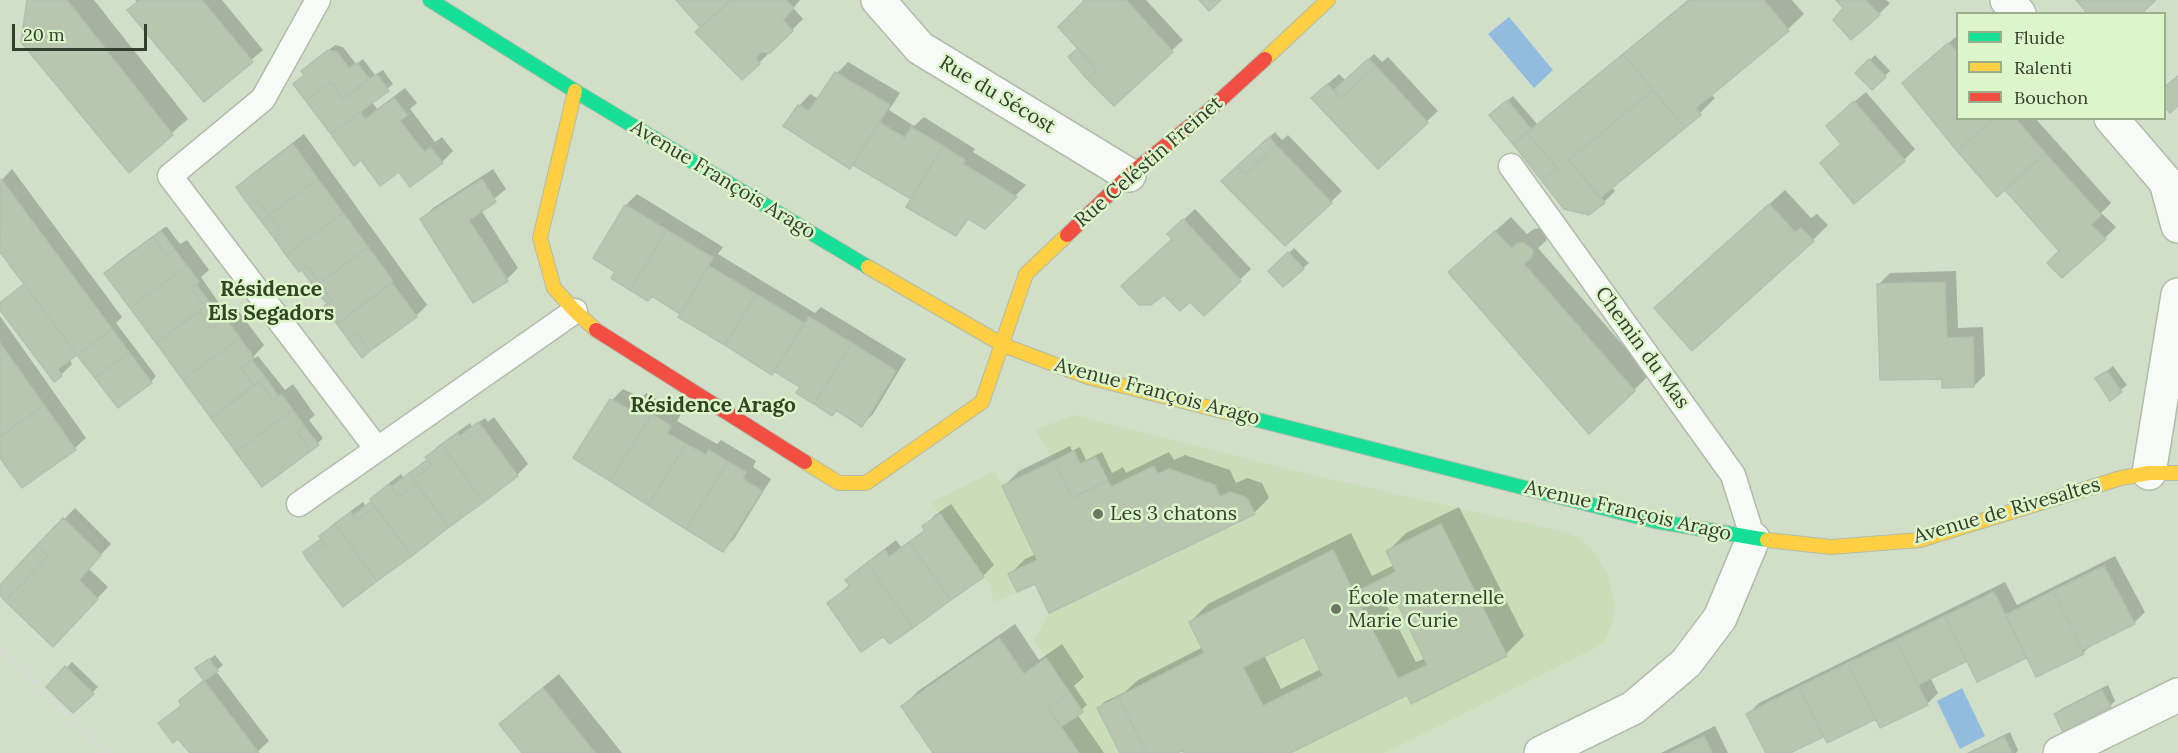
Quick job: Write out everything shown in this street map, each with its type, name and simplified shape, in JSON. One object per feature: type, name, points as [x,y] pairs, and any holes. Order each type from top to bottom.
[{"type":"main road","name":"Avenue François Arago","points":[[430,0],[575,91],[915,295],[1003,345],[1100,380],[1654,520],[1753,539]]},
{"type":"main road","name":"Rue Celéstin Freinet","points":[[575,91],[540,238],[554,288],[575,311],[602,334],[838,483],[866,483],[982,402],[1026,274],[1129,175],[1206,113],[1328,0]]},
{"type":"main road","name":"Avenue de Rivesaltes","points":[[1753,539],[1831,547],[1920,540],[2121,478],[2164,473]]},
{"type":"street","name":"Rue du Sécost","points":[[878,0],[920,48],[1129,175]]},
{"type":"street","points":[[2007,0],[2017,12]]},
{"type":"street","points":[[2113,120],[2166,182],[2178,226]]},
{"type":"street","points":[[2164,473],[2178,295]]},
{"type":"street","points":[[1541,753],[1633,708],[1686,663],[1720,618],[1753,539]]},
{"type":"street","points":[[2060,753],[2178,695]]},
{"type":"lane","points":[[318,0],[262,99],[170,176],[377,449]]},
{"type":"lane","name":"Chemin du Mas","points":[[1511,166],[1733,475],[1753,539]]},
{"type":"lane","points":[[299,504],[575,311]]},
{"type":"path","points":[[0,649],[106,753]]},
{"type":"shaded area","name":"École maternelle Marie Curie","points":[[1074,415],[1308,474],[1564,532],[1581,539],[1596,554],[1607,573],[1615,605],[1613,621],[1603,644],[1384,753],[1079,753],[1061,727],[1083,711],[1034,640],[1049,613],[1035,585],[994,602],[989,583],[932,502],[994,471],[1002,485],[1054,461],[1036,430]]},
{"type":"water","points":[[1509,17],[1553,70],[1534,88],[1488,34]]},
{"type":"water","points":[[1962,688],[1985,736],[1960,749],[1937,701]]},
{"type":"building","points":[[27,0],[67,0],[173,135],[129,173],[21,42]]},
{"type":"building","points":[[140,0],[202,0],[253,62],[204,102],[127,10]]},
{"type":"building","points":[[676,0],[731,0],[701,28]]},
{"type":"building","points":[[731,0],[786,0],[794,8],[783,20],[793,31],[770,53],[761,52],[756,58],[760,64],[742,80],[695,32]]},
{"type":"building","points":[[1083,0],[1126,0],[1173,52],[1114,106],[1087,79],[1097,70],[1058,27]]},
{"type":"building","points":[[1199,0],[1221,0],[1209,11]]},
{"type":"building","points":[[1690,0],[1764,0],[1789,31],[1696,108],[1701,115],[1685,128],[1623,54]]},
{"type":"building","points":[[1836,0],[1865,0],[1880,15],[1851,40],[1833,20],[1843,8]]},
{"type":"building","points":[[2076,0],[2155,1],[2143,12],[2086,12]]},
{"type":"building","points":[[1948,43],[1956,51],[1956,120],[1992,120],[1957,151],[1902,83]]},
{"type":"building","points":[[1078,48],[1097,70],[1087,79],[1068,57]]},
{"type":"building","points":[[328,50],[337,52],[349,68],[357,63],[369,79],[343,99],[331,82],[306,101],[293,84],[304,75],[301,71]]},
{"type":"building","points":[[1623,54],[1653,90],[1569,160],[1605,203],[1589,215],[1564,209],[1542,181],[1557,168],[1527,133]]},
{"type":"building","points":[[1368,59],[1376,66],[1341,98],[1334,90]]},
{"type":"building","points":[[1869,59],[1886,77],[1872,90],[1855,73]]},
{"type":"building","points":[[1376,66],[1428,123],[1378,169],[1311,98],[1327,84],[1341,98]]},
{"type":"building","points":[[835,72],[890,105],[850,169],[783,126],[798,105],[809,111]]},
{"type":"building","points":[[377,74],[389,91],[331,134],[306,101],[331,82],[343,99]]},
{"type":"building","points":[[2178,76],[2178,106],[2170,113],[2166,108],[2166,85]]},
{"type":"building","points":[[1653,90],[1685,128],[1600,198],[1569,160]]},
{"type":"building","points":[[394,98],[407,115],[400,121],[424,152],[430,147],[443,163],[410,187],[399,172],[380,186],[361,160],[354,166],[331,134],[360,112],[365,119]]},
{"type":"building","points":[[1507,100],[1531,129],[1513,144],[1489,115]]},
{"type":"building","points":[[1854,101],[1905,161],[1854,204],[1820,163],[1841,144],[1826,126]]},
{"type":"building","points":[[1992,120],[2017,120],[2045,153],[1997,197],[1957,151]]},
{"type":"building","points":[[879,122],[905,138],[911,127],[943,146],[911,199],[853,165]]},
{"type":"building","points":[[1527,133],[1557,168],[1542,181],[1513,144]]},
{"type":"building","points":[[1269,137],[1276,145],[1246,174],[1237,166]]},
{"type":"building","points":[[293,144],[318,179],[269,215],[256,198],[248,204],[236,187]]},
{"type":"building","points":[[1276,145],[1332,203],[1285,246],[1221,181],[1237,166],[1246,174]]},
{"type":"building","points":[[943,146],[965,160],[963,164],[1017,197],[985,229],[968,219],[956,236],[906,207]]},
{"type":"building","points":[[2045,153],[2101,215],[2091,225],[2106,239],[2062,278],[2047,263],[2059,251],[2005,190]]},
{"type":"building","points":[[1,179],[112,329],[77,355],[0,252]]},
{"type":"building","points":[[318,179],[343,213],[286,255],[274,238],[282,232],[269,215]]},
{"type":"building","points":[[482,179],[496,202],[469,220],[508,281],[473,303],[420,219]]},
{"type":"building","points":[[256,198],[269,215],[261,221],[248,204]]},
{"type":"building","points":[[1769,204],[1795,232],[1801,228],[1814,241],[1692,351],[1654,308]]},
{"type":"building","points":[[625,205],[667,230],[630,290],[611,278],[615,272],[593,258]]},
{"type":"building","points":[[343,213],[368,247],[320,283],[307,266],[299,272],[286,255]]},
{"type":"building","points":[[269,215],[282,232],[274,238],[261,221]]},
{"type":"building","points":[[1183,219],[1241,281],[1204,316],[1190,302],[1180,311],[1164,295],[1151,305],[1139,305],[1121,286],[1172,239],[1167,234]]},
{"type":"building","points":[[667,230],[713,258],[680,314],[652,296],[648,301],[630,290]]},
{"type":"building","points":[[161,231],[175,250],[167,255],[153,237]]},
{"type":"building","points":[[1495,231],[1511,248],[1518,243],[1524,243],[1533,250],[1531,258],[1524,264],[1635,391],[1589,434],[1448,272]]},
{"type":"building","points":[[153,237],[167,255],[175,250],[187,266],[130,308],[104,273]]},
{"type":"building","points":[[368,247],[393,281],[337,324],[324,306],[332,300],[320,283]]},
{"type":"building","points":[[1288,252],[1304,269],[1283,287],[1268,271]]},
{"type":"building","points":[[187,266],[199,282],[191,288],[205,307],[156,343],[130,308]]},
{"type":"building","points":[[307,266],[320,283],[314,287],[302,270]]},
{"type":"building","points":[[709,266],[756,294],[725,345],[678,317]]},
{"type":"building","points":[[1945,282],[1947,338],[1973,337],[1974,387],[1942,388],[1942,379],[1880,380],[1877,284]]},
{"type":"building","points":[[320,283],[332,300],[327,304],[314,287]]},
{"type":"building","points":[[392,283],[417,317],[370,351],[356,333],[348,339],[337,324]]},
{"type":"building","points":[[24,284],[77,355],[58,369],[62,376],[54,382],[0,310],[0,303]]},
{"type":"building","points":[[196,284],[210,303],[205,307],[191,288]]},
{"type":"building","points":[[756,294],[804,323],[772,375],[725,345]]},
{"type":"building","points":[[210,303],[222,320],[212,329],[199,311]]},
{"type":"building","points":[[199,311],[212,329],[225,318],[240,338],[183,380],[156,343]]},
{"type":"building","points":[[809,317],[852,343],[814,404],[796,393],[800,387],[774,371]]},
{"type":"building","points":[[112,329],[129,352],[95,378],[77,355]]},
{"type":"building","points":[[356,333],[370,351],[362,358],[348,339]]},
{"type":"building","points":[[240,338],[254,358],[241,368],[254,386],[211,418],[183,380]]},
{"type":"building","points":[[0,343],[44,405],[0,437]]},
{"type":"building","points":[[852,343],[896,371],[862,427],[836,410],[832,416],[814,404]]},
{"type":"building","points":[[129,352],[152,383],[118,408],[95,378]]},
{"type":"building","points":[[252,360],[265,377],[254,386],[241,368]]},
{"type":"building","points":[[2107,371],[2122,392],[2110,401],[2095,378]]},
{"type":"building","points":[[265,377],[278,396],[273,400],[259,381]]},
{"type":"building","points":[[259,381],[273,400],[281,394],[293,410],[236,452],[211,418]]},
{"type":"building","points":[[610,399],[629,409],[634,403],[652,414],[610,481],[573,458]]},
{"type":"building","points":[[44,405],[76,450],[22,488],[0,458],[0,437]]},
{"type":"building","points":[[293,410],[305,427],[297,432],[311,451],[262,487],[236,452]]},
{"type":"building","points":[[652,414],[671,426],[667,433],[686,444],[648,505],[610,481]]},
{"type":"building","points":[[478,422],[482,427],[464,441],[460,436]]},
{"type":"building","points":[[305,427],[319,445],[311,451],[297,432]]},
{"type":"building","points":[[482,427],[518,476],[484,502],[442,445],[458,433],[464,441]]},
{"type":"building","points":[[686,444],[706,455],[709,450],[728,462],[686,529],[648,505]]},
{"type":"building","points":[[442,445],[484,502],[449,527],[413,479],[432,465],[425,457]]},
{"type":"building","points":[[1074,451],[1080,464],[1096,457],[1108,481],[1072,498],[1054,461]]},
{"type":"building","points":[[427,460],[432,465],[413,479],[409,473]]},
{"type":"building","points":[[1054,461],[1072,498],[1108,481],[1111,487],[1154,466],[1158,474],[1169,469],[1215,485],[1220,497],[1230,492],[1247,498],[1255,514],[1049,613],[1035,584],[1017,592],[1008,574],[1037,560],[1002,486]]},
{"type":"building","points":[[728,462],[746,472],[743,479],[762,491],[723,552],[686,529]]},
{"type":"building","points":[[409,473],[417,484],[399,497],[391,487]]},
{"type":"building","points":[[389,484],[399,497],[417,484],[449,527],[412,556],[370,499]]},
{"type":"building","points":[[372,501],[375,507],[357,520],[353,515]]},
{"type":"building","points":[[375,507],[412,556],[377,581],[335,524],[351,512],[357,520]]},
{"type":"building","points":[[940,514],[984,577],[951,600],[909,542],[925,531],[922,526]]},
{"type":"building","points":[[63,518],[101,555],[79,580],[98,599],[53,647],[5,601],[48,556],[37,545]]},
{"type":"building","points":[[335,524],[377,581],[343,607],[306,558],[325,545],[319,536]]},
{"type":"building","points":[[1441,524],[1507,656],[1411,704],[1407,695],[1290,753],[1184,753],[1183,750],[1177,753],[1147,753],[1118,697],[1204,653],[1189,622],[1333,550],[1354,593],[1396,572],[1386,551]],"holes":[[[1392,592],[1427,665],[1398,679],[1361,608]],[[1304,637],[1323,676],[1263,706],[1243,667]]]},
{"type":"building","points":[[321,539],[325,545],[306,558],[303,552]]},
{"type":"building","points":[[909,542],[951,600],[913,628],[867,563],[885,550],[889,557]]},
{"type":"building","points":[[37,545],[48,556],[5,601],[0,595],[0,585]]},
{"type":"building","points":[[867,563],[913,628],[890,644],[883,637],[861,652],[827,603],[850,586],[845,580]]},
{"type":"building","points":[[2104,566],[2135,624],[2082,650],[2053,591]]},
{"type":"building","points":[[2053,591],[2084,654],[2036,677],[2006,615]]},
{"type":"building","points":[[1994,592],[2026,658],[1977,682],[1945,616]]},
{"type":"building","points":[[1945,616],[1967,661],[1918,685],[1896,640]]},
{"type":"building","points":[[999,638],[1024,674],[1046,658],[1070,693],[1048,708],[1079,753],[933,753],[901,706]]},
{"type":"building","points":[[1896,640],[1928,705],[1880,728],[1848,663]]},
{"type":"building","points":[[209,659],[218,671],[204,681],[195,668]]},
{"type":"building","points":[[1848,663],[1876,719],[1827,743],[1799,687]]},
{"type":"building","points":[[65,666],[94,694],[73,713],[46,687]]},
{"type":"building","points":[[204,681],[259,753],[190,753],[178,739],[173,743],[158,723],[181,706],[179,700]]},
{"type":"building","points":[[1799,687],[1823,737],[1790,753],[1766,753],[1746,714]]},
{"type":"building","points":[[543,688],[595,753],[522,753],[499,724]]},
{"type":"building","points":[[2102,690],[2111,707],[2063,732],[2054,714]]},
{"type":"building","points":[[1070,693],[1083,712],[1061,727],[1048,708]]},
{"type":"building","points":[[1118,697],[1147,753],[1120,753],[1097,708]]},
{"type":"building","points":[[1704,736],[1712,753],[1670,753]]},
{"type":"building","points":[[2004,737],[2012,753],[1970,753]]},
{"type":"traffic: fast","points":[[430,0],[575,91],[868,267]]},
{"type":"traffic: fast","points":[[1250,418],[1655,521],[1767,540]]},
{"type":"traffic: slow","points":[[1265,59],[1328,0]]},
{"type":"traffic: slow","points":[[575,91],[540,238],[554,288],[596,330]]},
{"type":"traffic: slow","points":[[805,462],[839,483],[866,483],[982,402],[1026,274],[1067,235]]},
{"type":"traffic: slow","points":[[868,267],[1003,345],[1088,377],[1250,418]]},
{"type":"traffic: slow","points":[[1767,540],[1831,547],[1920,540],[2121,478],[2149,473],[2178,473]]},
{"type":"traffic: jam","points":[[1067,235],[1129,175],[1206,113],[1265,59]]},
{"type":"traffic: jam","points":[[596,330],[805,462]]},
{"type":"place","name":"Les 3 chatons","points":[[1098,514]]},
{"type":"place","name":"École maternelle Marie Curie","points":[[1336,609]]},
{"type":"district","name":"Résidence Els Segadors","points":[[271,302]]},
{"type":"district","name":"Résidence Arago","points":[[713,406]]}]
